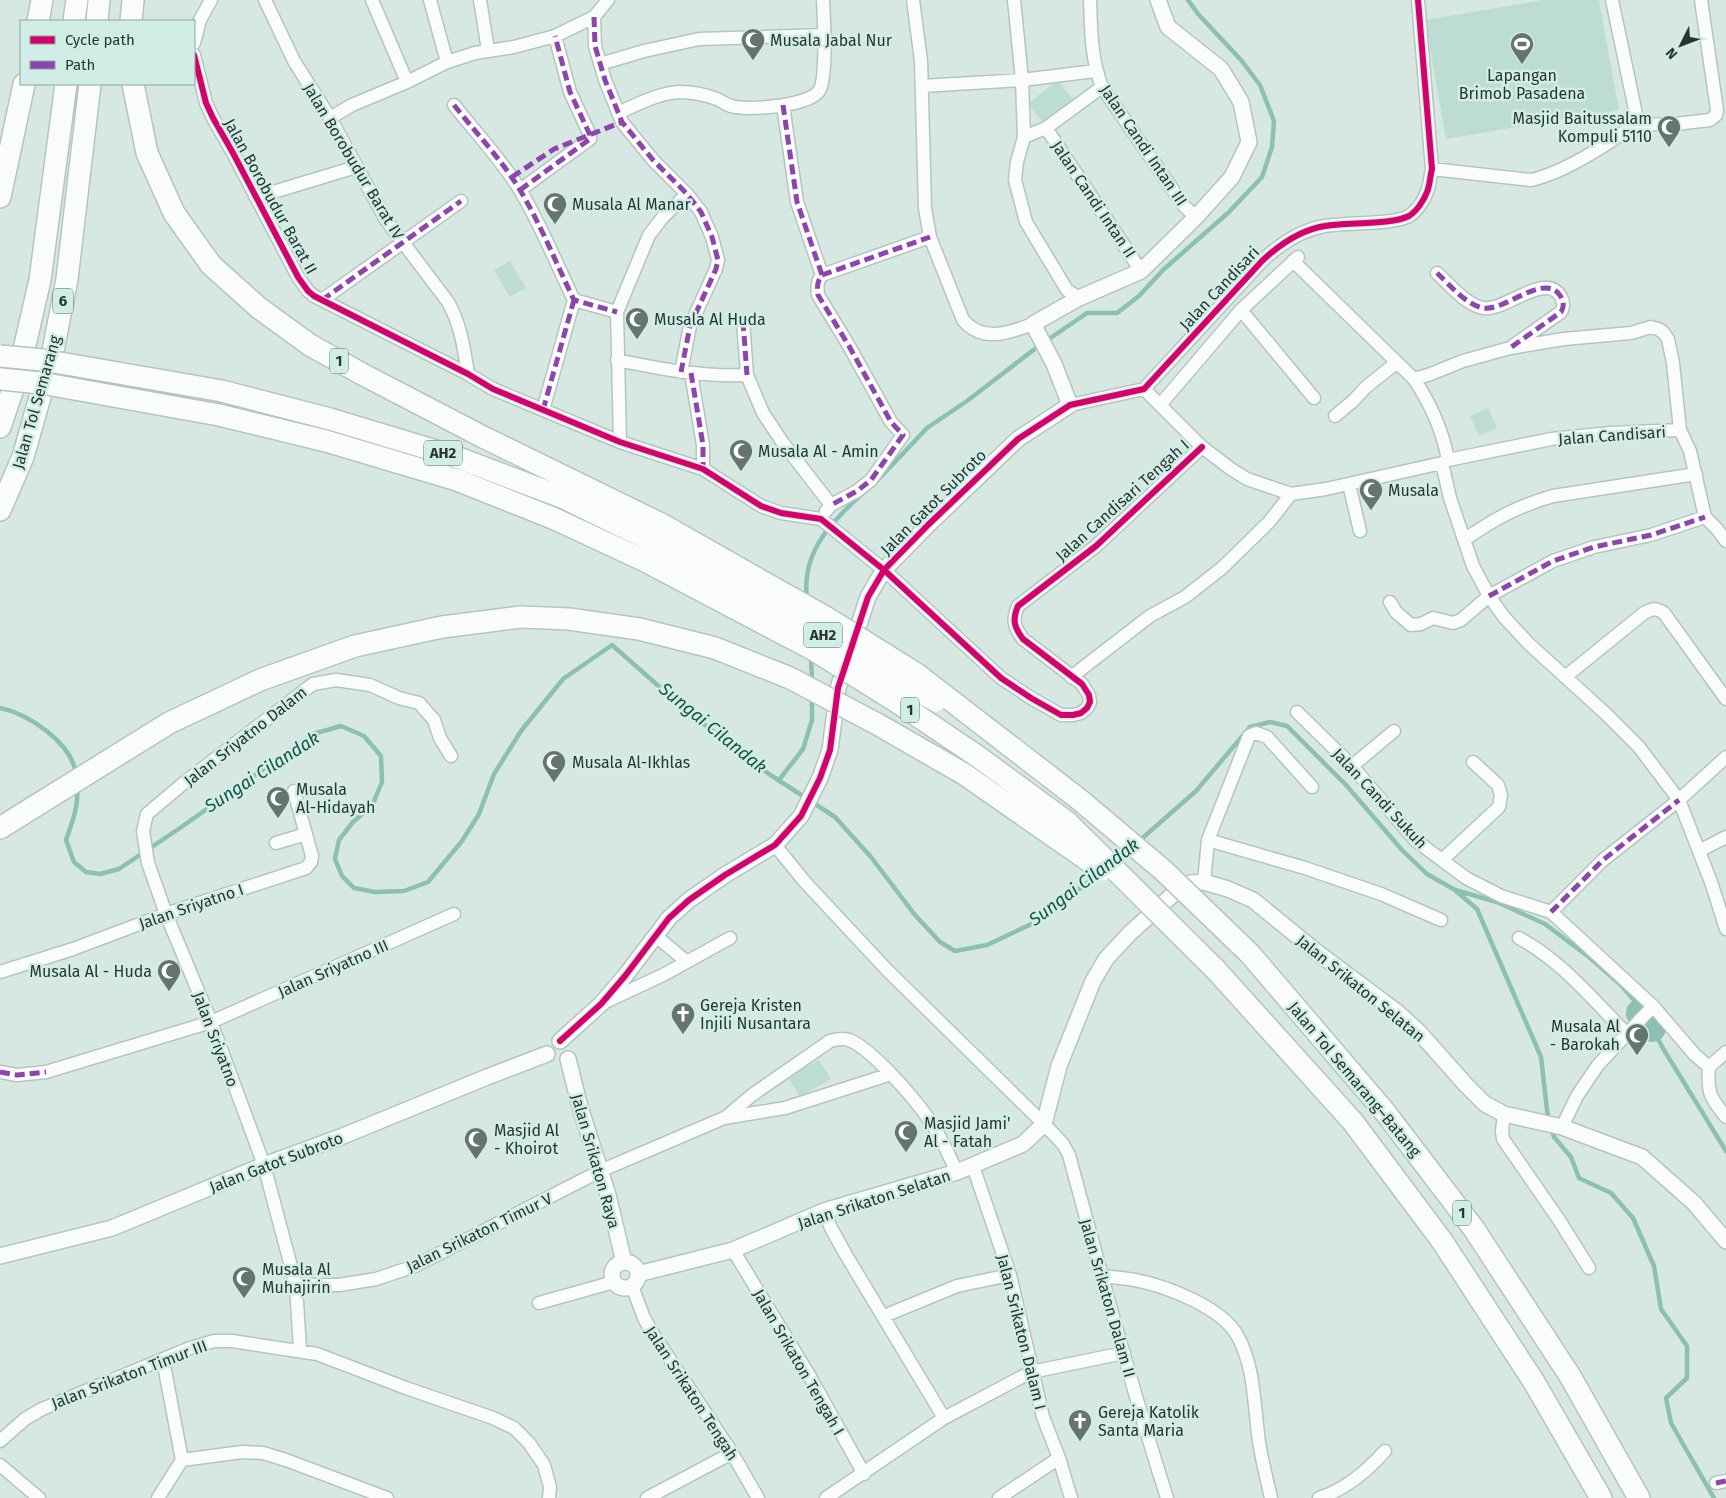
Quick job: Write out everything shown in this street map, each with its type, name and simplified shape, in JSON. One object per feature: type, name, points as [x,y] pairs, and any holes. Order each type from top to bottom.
[{"type":"highway","points":[[38,20],[42,0]]},
{"type":"highway","points":[[74,20],[77,0]]},
{"type":"highway","points":[[97,20],[100,0]]},
{"type":"highway","points":[[131,20],[134,0]]},
{"type":"highway","points":[[0,197],[24,85]]},
{"type":"highway","name":"Jalan Tol Semarang","points":[[0,427],[19,372],[40,280],[66,85]]},
{"type":"highway","name":"Jalan Tol Semarang","points":[[0,510],[23,458],[53,351],[67,279],[90,85]]},
{"type":"highway","name":"1","points":[[133,85],[148,153],[174,213],[211,265],[259,308],[310,345],[483,437],[654,543],[814,650],[913,712],[1067,822],[1146,899]]},
{"type":"highway","name":"AH2","points":[[0,356],[43,360],[222,390],[330,419],[456,456],[564,498],[654,543]]},
{"type":"highway","name":"1","points":[[0,379],[41,383],[219,415],[326,441],[457,480],[555,519],[654,543]]},
{"type":"highway","name":"Jalan Tol Semarang–Batang","points":[[654,543],[827,618],[918,675],[1080,800],[1164,871],[1250,954],[1385,1112],[1474,1229],[1570,1376],[1639,1498]]},
{"type":"highway","points":[[0,828],[169,723],[260,680],[355,646],[442,627],[521,617],[569,619],[639,629],[715,648],[790,678],[879,725],[964,774],[1146,899]]},
{"type":"highway","name":"Jalan Tol Semarang–Batang","points":[[1146,899],[1216,970],[1352,1122],[1442,1241],[1534,1382],[1601,1498]]},
{"type":"street","points":[[195,39],[200,20],[211,0]]},
{"type":"street","name":"Jalan Borobudur Barat IV","points":[[265,0],[294,61],[330,118],[386,220],[448,302],[456,316],[468,374]]},
{"type":"street","points":[[372,0],[407,82]]},
{"type":"street","points":[[430,0],[447,62]]},
{"type":"street","points":[[480,0],[488,50]]},
{"type":"street","points":[[330,118],[352,105],[407,82],[447,62],[475,53],[514,47],[556,36],[594,17],[608,0]]},
{"type":"street","points":[[618,113],[667,93],[699,94],[729,106],[744,108],[783,105],[810,98],[820,91],[823,83],[824,0]]},
{"type":"street","points":[[913,0],[921,61],[925,208],[930,237],[963,320],[974,330],[995,334],[1036,330],[1079,298],[1141,271],[1196,218],[1232,177],[1249,142],[1241,102],[1221,68],[1168,27],[1158,0]]},
{"type":"street","points":[[1014,0],[1022,80],[1024,137],[1017,162],[1016,180],[1026,222],[1067,290],[1079,298]]},
{"type":"street","name":"Jalan Candi Intan III","points":[[1090,0],[1091,42],[1095,70],[1102,87],[1184,206],[1196,218]]},
{"type":"street","name":"Jalan Candisari","points":[[1418,0],[1432,169],[1428,191],[1420,205],[1408,216],[1394,220],[1324,226],[1305,232],[1279,245],[1144,389],[1202,447],[1231,469],[1247,479],[1291,494],[1326,489],[1551,439],[1610,433],[1680,430]]},
{"type":"street","points":[[1612,0],[1636,114],[1634,125]]},
{"type":"street","points":[[1432,169],[1531,180],[1547,177],[1613,140],[1634,125],[1675,124],[1710,120],[1716,115],[1717,110],[1700,0]]},
{"type":"street","points":[[594,17],[596,46],[600,64],[622,122],[653,160],[687,194],[701,212],[712,237],[718,260],[716,269],[690,326],[686,373],[702,445],[703,469]]},
{"type":"street","points":[[600,64],[644,51],[699,39],[825,35]]},
{"type":"street","points":[[520,190],[590,139],[570,92],[556,36]]},
{"type":"street","name":"Jalan Borobudur Barat II","points":[[195,59],[206,103],[298,277],[308,291],[322,300],[468,374],[493,389],[620,442],[703,469],[760,506],[781,513],[824,521]]},
{"type":"street","points":[[922,86],[1022,80],[1095,70]]},
{"type":"street","points":[[1024,137],[1046,128],[1102,87]]},
{"type":"street","points":[[454,105],[471,128],[487,143],[520,190],[543,233],[574,300],[543,410]]},
{"type":"street","points":[[783,105],[797,202],[822,274]]},
{"type":"street","name":"Jalan Candi Intan II","points":[[1046,128],[1141,271]]},
{"type":"street","points":[[255,196],[356,167]]},
{"type":"street","points":[[620,442],[617,312],[649,235],[663,217],[687,194]]},
{"type":"street","points":[[322,300],[461,201]]},
{"type":"street","points":[[930,237],[822,274],[819,279],[818,295],[891,422],[903,435],[871,480],[857,491],[831,504],[824,521],[884,570],[1001,678],[1061,715],[1081,713],[1090,702],[1089,695],[1082,684],[1071,677],[1150,616],[1185,597],[1222,568],[1269,522],[1291,494]]},
{"type":"street","name":"Jalan Candisari","points":[[1160,405],[1241,310],[1296,259],[1396,363]]},
{"type":"street","points":[[1436,273],[1466,300],[1485,308],[1496,306],[1538,288],[1548,287],[1559,293],[1563,300],[1561,312],[1510,348]]},
{"type":"street","points":[[574,300],[617,312]]},
{"type":"street","name":"Jalan Candisari","points":[[1241,310],[1314,398]]},
{"type":"street","points":[[743,321],[747,375],[763,413],[783,443],[831,504]]},
{"type":"street","points":[[1414,379],[1428,376],[1463,361],[1510,348],[1564,339],[1630,333],[1651,327],[1658,329],[1668,339],[1680,430],[1690,451],[1705,517],[1726,541]]},
{"type":"street","points":[[1036,330],[1054,364],[1070,405],[1144,389]]},
{"type":"street","points":[[617,360],[686,373],[725,376],[747,375]]},
{"type":"street","points":[[1335,416],[1366,387],[1396,363],[1414,379],[1421,389],[1444,439],[1450,498],[1473,566],[1489,596],[1516,631],[1639,747],[1679,800],[1711,882],[1726,929]]},
{"type":"street","name":"Jalan Gatot Subroto","points":[[560,1041],[601,1004],[669,918],[689,900],[724,875],[776,845],[800,816],[820,778],[830,750],[838,688],[868,597],[884,570],[1018,439],[1070,405]]},
{"type":"street","name":"Jalan Candisari Tengah I","points":[[1071,677],[1023,639],[1014,624],[1014,616],[1018,606],[1096,546],[1202,447]]},
{"type":"street","points":[[1464,540],[1493,520],[1532,502],[1553,496],[1696,474]]},
{"type":"street","points":[[1349,484],[1360,531]]},
{"type":"street","points":[[1390,602],[1401,617],[1411,625],[1433,618],[1453,623],[1460,620],[1489,596],[1553,561],[1594,547],[1650,535],[1705,517]]},
{"type":"street","points":[[1564,678],[1644,613],[1657,609],[1664,613],[1726,699]]},
{"type":"street","name":"Jalan Sriyatno Dalam","points":[[166,914],[148,863],[143,831],[147,814],[162,800],[284,704],[313,684],[336,680],[370,685],[399,698],[419,703],[434,720],[440,738],[451,756]]},
{"type":"street","name":"Jalan Candi Sukuh","points":[[1297,712],[1352,766],[1414,840],[1466,878],[1501,896],[1551,912],[1652,1007],[1695,1055],[1709,1067]]},
{"type":"street","points":[[1352,766],[1394,731]]},
{"type":"street","points":[[776,845],[804,881],[887,970],[1044,1124],[1059,1066],[1093,981],[1106,959],[1130,933],[1178,890],[1190,883],[1204,882],[1208,840],[1249,736],[1256,733],[1267,737],[1312,787]]},
{"type":"street","points":[[1551,912],[1603,860],[1679,800],[1726,757]]},
{"type":"street","points":[[1442,860],[1499,807],[1501,795],[1498,785],[1473,762]]},
{"type":"street","name":"Jalan Sriyatno I","points":[[0,972],[73,949],[166,914],[306,868],[311,862],[312,856],[294,791]]},
{"type":"street","points":[[276,843],[306,834]]},
{"type":"street","points":[[1699,851],[1726,837]]},
{"type":"street","points":[[1208,840],[1306,868],[1381,894],[1441,920]]},
{"type":"street","name":"Jalan Srikaton Selatan","points":[[1204,882],[1228,889],[1253,900],[1402,1017],[1426,1039],[1484,1104],[1504,1114],[1558,1126],[1642,1156],[1694,1203],[1726,1241]]},
{"type":"street","name":"Jalan Sriyatno","points":[[166,914],[211,1022],[264,1165]]},
{"type":"street","name":"Jalan Sriyatno III","points":[[211,1022],[454,914]]},
{"type":"street","points":[[656,936],[687,962]]},
{"type":"street","name":"Jalan Gatot Subroto","points":[[601,1004],[687,962],[730,938]]},
{"type":"street","points":[[1519,938],[1537,948],[1555,962],[1630,1030]]},
{"type":"street","points":[[1558,1126],[1598,1065],[1652,1007]]},
{"type":"street","points":[[0,1072],[17,1075],[46,1072],[211,1022]]},
{"type":"street","points":[[724,1118],[752,1095],[830,1042],[839,1039],[849,1040],[870,1054],[891,1074],[929,1118],[957,1172]]},
{"type":"street","points":[[556,1041],[566,1043],[570,1054],[568,1060],[563,1063],[553,1062],[547,1054],[549,1046],[556,1041]]},
{"type":"street","points":[[1726,1052],[1709,1067],[1707,1086],[1716,1104],[1726,1117]]},
{"type":"street","name":"Jalan Gatot Subroto","points":[[0,1256],[112,1228],[264,1165],[343,1136],[547,1054]]},
{"type":"street","name":"Jalan Srikaton Raya","points":[[568,1060],[608,1195],[624,1262]]},
{"type":"street","points":[[724,1118],[785,1108],[891,1074]]},
{"type":"street","points":[[1504,1114],[1503,1139],[1559,1220],[1589,1268]]},
{"type":"street","name":"Jalan Srikaton Timur V","points":[[296,1285],[339,1284],[376,1279],[415,1266],[600,1171],[724,1118]]},
{"type":"street","name":"Jalan Srikaton Selatan","points":[[635,1280],[733,1250],[824,1211],[973,1166],[1023,1144],[1044,1124]]},
{"type":"street","name":"Jalan Srikaton Dalam II","points":[[1044,1124],[1063,1144],[1069,1156],[1101,1276],[1166,1498]]},
{"type":"street","points":[[264,1165],[296,1285],[300,1350]]},
{"type":"street","name":"Jalan Srikaton Dalam I","points":[[973,1166],[1010,1275],[1031,1372],[1043,1417],[1059,1458],[1071,1498]]},
{"type":"street","points":[[824,1211],[846,1255],[944,1418]]},
{"type":"street","name":"Jalan Srikaton Tengah I","points":[[733,1250],[809,1375],[864,1474]]},
{"type":"street","points":[[624,1262],[630,1263],[635,1268],[635,1280],[626,1288],[619,1287],[614,1282],[612,1276],[613,1269],[617,1264],[624,1262]]},
{"type":"street","points":[[884,1316],[957,1286],[1010,1275]]},
{"type":"street","points":[[1101,1276],[1136,1280],[1182,1294],[1205,1306],[1225,1320],[1237,1334],[1246,1356],[1259,1445],[1271,1498]]},
{"type":"street","name":"Jalan Srikaton Tengah","points":[[635,1280],[644,1318],[653,1334],[732,1453],[758,1498]]},
{"type":"street","points":[[539,1303],[614,1282]]},
{"type":"street","name":"Jalan Srikaton Timur III","points":[[0,1441],[25,1419],[42,1409],[190,1348],[214,1342],[232,1341],[317,1354],[406,1388],[493,1418],[514,1428],[529,1442],[544,1466],[550,1487],[549,1498]]},
{"type":"street","points":[[826,1498],[944,1418],[1031,1372],[1124,1353]]},
{"type":"street","points":[[158,1498],[182,1460],[163,1360]]},
{"type":"street","points":[[1319,1498],[1342,1487],[1370,1468],[1385,1451]]},
{"type":"street","points":[[182,1460],[242,1452],[263,1453],[387,1498]]},
{"type":"street","points":[[647,1498],[732,1453]]},
{"type":"street","points":[[999,1498],[1059,1458]]},
{"type":"street","points":[[0,1466],[39,1498]]},
{"type":"green space","name":"Lapangan Brimob Pasadena","points":[[1543,0],[1599,0],[1619,110],[1446,139],[1425,20]]},
{"type":"green space","points":[[1057,80],[1074,100],[1044,124],[1028,104]]},
{"type":"green space","points":[[510,261],[526,288],[510,297],[494,270]]},
{"type":"green space","points":[[1488,408],[1497,428],[1479,436],[1470,416]]},
{"type":"green space","points":[[819,1060],[831,1079],[800,1097],[788,1077]]},
{"type":"waterway","points":[[1046,341],[1087,313],[1117,313],[1139,296],[1163,270],[1229,212],[1262,177],[1272,147],[1274,121],[1260,85],[1241,60],[1198,14],[1188,0]]},
{"type":"waterway","points":[[876,482],[927,428],[967,401],[1040,345]]},
{"type":"waterway","points":[[807,599],[806,582],[814,552],[830,526],[864,492]]},
{"type":"waterway","name":"Sungai Cilandak","points":[[77,787],[76,808],[66,840],[74,862],[86,872],[100,874],[119,869],[313,734],[341,726],[364,736],[381,756],[382,782],[372,806],[353,822],[339,840],[335,859],[342,876],[354,888],[375,892],[404,891],[428,882],[462,841],[479,814],[494,774],[521,731],[563,679],[612,645],[688,712],[769,774],[835,817],[871,857],[915,915],[940,942],[955,951],[987,945],[1040,920],[1097,875]]},
{"type":"waterway","points":[[811,657],[812,681]]},
{"type":"waterway","points":[[779,780],[803,749],[812,720],[812,697]]},
{"type":"waterway","name":"Sungai Cilandak","points":[[0,708],[24,716],[58,741],[67,751],[76,774]]},
{"type":"waterway","name":"Sungai Cilandak","points":[[1138,842],[1196,791],[1250,727],[1270,722],[1287,726],[1346,785],[1402,850],[1427,874],[1455,890],[1497,902],[1545,924],[1589,957],[1621,985],[1640,1007],[1726,1151]]},
{"type":"waterway","name":"Sungai Cilandak","points":[[1115,861],[1130,848]]},
{"type":"waterway","points":[[1456,891],[1477,909],[1541,1057],[1549,1120]]},
{"type":"waterway","name":"Sungai Cilandak","points":[[1640,1013],[1652,1028]]},
{"type":"waterway","points":[[1551,1128],[1554,1137],[1571,1157],[1579,1178],[1611,1193],[1633,1218],[1654,1266],[1661,1309],[1687,1346],[1687,1378],[1666,1398],[1671,1423],[1714,1498]]},
{"type":"marked path","points":[[594,17],[595,46],[605,80],[622,122],[653,160],[687,194],[701,212],[712,237],[718,260],[716,269],[690,326],[681,372]]},
{"type":"marked path","points":[[520,190],[590,139],[590,135],[570,92],[555,36]]},
{"type":"marked path","points":[[454,105],[497,157],[520,190],[542,230],[574,300],[617,312]]},
{"type":"marked path","points":[[783,105],[797,202],[822,275],[818,284],[818,295],[891,422],[903,435],[871,480],[857,491],[831,505]]},
{"type":"marked path","points":[[512,177],[554,149],[622,122]]},
{"type":"marked path","points":[[322,300],[461,201]]},
{"type":"marked path","points":[[822,275],[930,237]]},
{"type":"marked path","points":[[1437,273],[1470,303],[1483,308],[1492,308],[1525,294],[1546,288],[1554,290],[1561,297],[1563,301],[1561,312],[1510,348]]},
{"type":"marked path","points":[[543,410],[574,300]]},
{"type":"marked path","points":[[743,321],[747,375]]},
{"type":"marked path","points":[[691,373],[703,445],[703,469]]},
{"type":"marked path","points":[[1489,596],[1553,561],[1594,547],[1651,535],[1705,517]]},
{"type":"marked path","points":[[1551,912],[1603,860],[1679,800]]},
{"type":"marked path","points":[[0,1072],[17,1075],[46,1072]]},
{"type":"marked path","points":[[1716,1483],[1726,1481]]},
{"type":"cycle path","points":[[560,1041],[601,1004],[669,918],[689,900],[725,875],[775,845],[801,816],[820,778],[830,750],[838,688],[868,597],[884,570],[928,525],[1018,439],[1070,405],[1144,389],[1262,261],[1283,244],[1316,228],[1401,219],[1412,214],[1422,202],[1429,186],[1432,169],[1418,0]]},
{"type":"cycle path","points":[[195,59],[206,103],[213,118],[298,277],[314,296],[468,374],[493,389],[620,442],[703,469],[761,506],[781,513],[821,519],[884,570],[1001,678],[1061,715],[1081,713],[1090,702],[1089,695],[1082,684],[1023,639],[1015,623],[1018,606],[1096,546],[1202,447]]},
{"type":"place","name":"Musala Jabal Nur","points":[[753,61]]},
{"type":"place","name":"Lapangan Brimob Pasadena","points":[[1522,65]]},
{"type":"place","name":"Masjid Baitussalam Kompuli 5110","points":[[1669,148]]},
{"type":"place","name":"Musala Al Manar","points":[[555,225]]},
{"type":"place","name":"Musala Al Huda","points":[[637,340]]},
{"type":"place","name":"Musala Al - Amin","points":[[741,472]]},
{"type":"place","name":"Musala","points":[[1371,511]]},
{"type":"place","name":"Musala Al-Ikhlas","points":[[554,783]]},
{"type":"place","name":"Musala Al-Hidayah","points":[[278,819]]},
{"type":"place","name":"Musala Al - Huda","points":[[169,992]]},
{"type":"place","name":"Gereja Kristen Injili Nusantara","points":[[683,1035]]},
{"type":"place","name":"Musala Al - Barokah","points":[[1637,1056]]},
{"type":"place","name":"Masjid Jami' Al - Fatah","points":[[906,1153]]},
{"type":"place","name":"Masjid Al - Khoirot","points":[[476,1160]]},
{"type":"place","name":"Musala Al Muhajirin","points":[[244,1299]]},
{"type":"place","name":"Gereja Katolik Santa Maria","points":[[1080,1442]]}]
